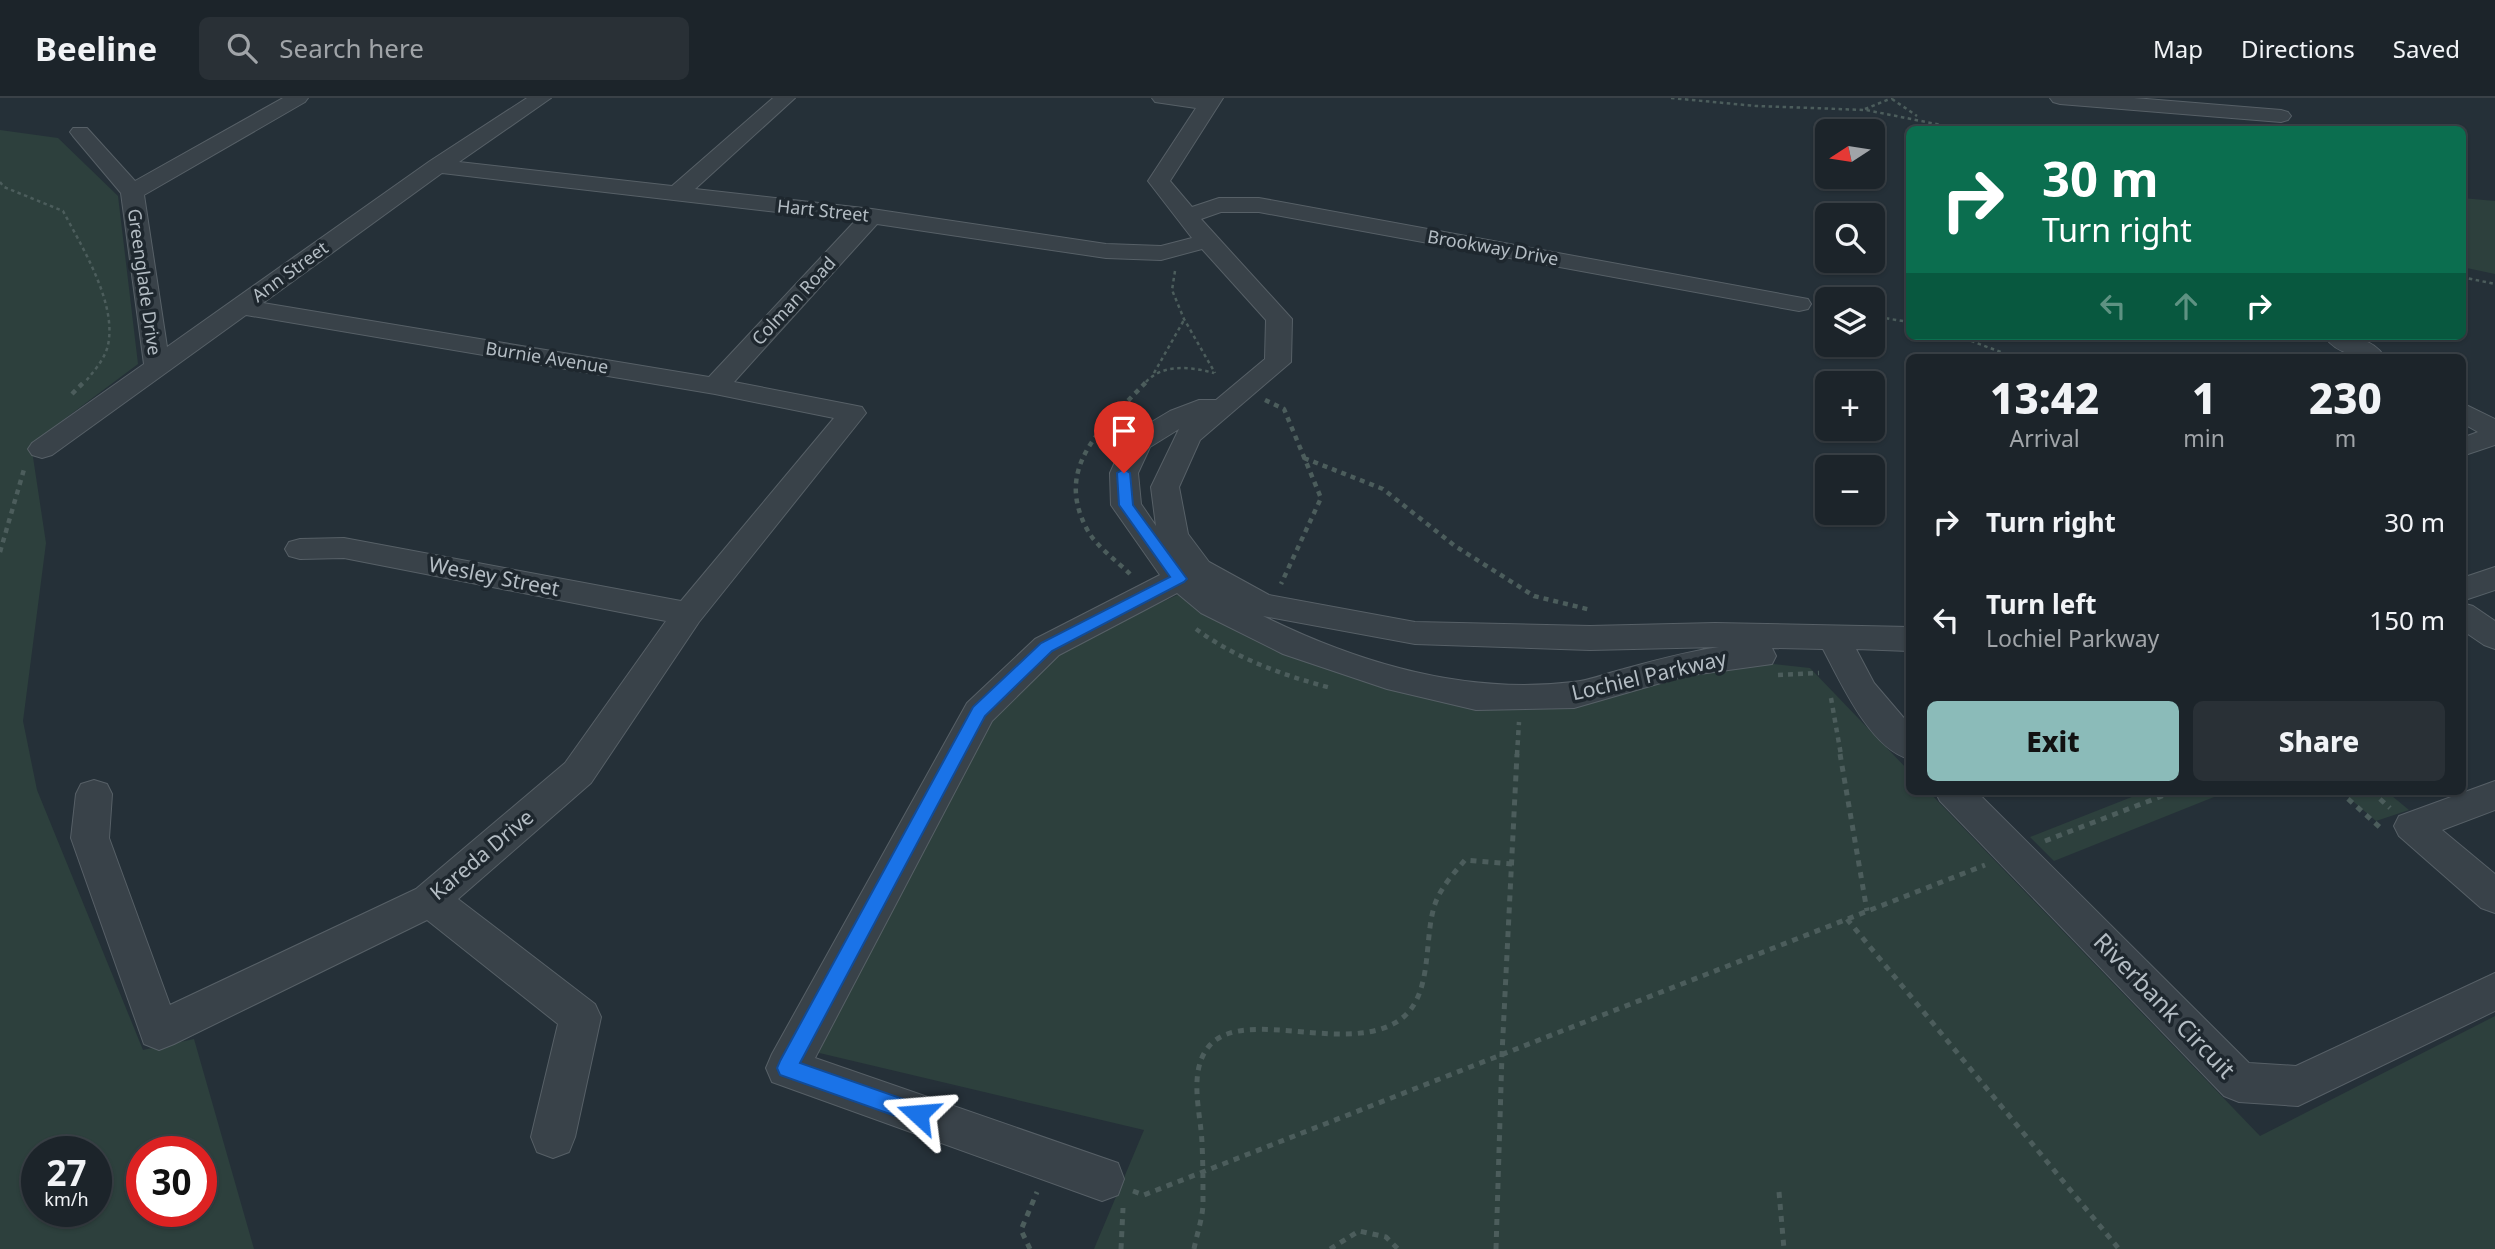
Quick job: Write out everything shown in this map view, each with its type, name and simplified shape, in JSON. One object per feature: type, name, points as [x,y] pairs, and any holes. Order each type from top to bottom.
[{"type":"street","points":[[132,192],[298,98]]},
{"type":"street","name":"Ann Street","points":[[32,453],[157,368],[438,166],[541,98]]},
{"type":"street","points":[[675,195],[785,98]]},
{"type":"street","points":[[1162,98],[1211,101]]},
{"type":"street","points":[[2060,98],[2280,115]]},
{"type":"street","name":"Lochiel Parkway","points":[[1211,101],[1159,181],[1207,241],[1279,319],[1278,362],[1240,390],[1188,436],[1165,487],[1173,536],[1188,574],[1261,605],[1415,633],[1590,638],[1715,635],[1906,661]]},
{"type":"street","name":"Greenglade Drive","points":[[80,132],[132,192],[157,368]]},
{"type":"street","name":"Hart Street","points":[[438,166],[872,216],[1106,251],[1161,253],[1207,241]]},
{"type":"street","name":"Brookway Drive","points":[[1187,216],[1219,205],[1259,205],[1800,304]]},
{"type":"street","name":"Colman Road","points":[[715,386],[872,216]]},
{"type":"street","name":"Burnie Avenue","points":[[242,307],[715,386],[852,413]]},
{"type":"street","points":[[2343,340],[2367,354]]},
{"type":"street","name":"Lochiel Parkway","points":[[1240,390],[1180,417],[1138,442],[1124,473],[1126,505],[1212,605],[1295,646],[1387,677],[1476,697],[1574,695],[1685,664],[1734,656],[1835,651],[1906,639]]},
{"type":"street","name":"Kareda Drive","points":[[94,794],[90,838],[159,1031],[430,900],[578,773],[688,614],[852,413]]},
{"type":"street","points":[[2466,414],[2495,433]]},
{"type":"street","points":[[2466,445],[2495,433]]},
{"type":"street","name":"Wesley Street","points":[[300,549],[344,548],[688,614]]},
{"type":"street","points":[[1113,1183],[787,1068],[979,712],[1046,647],[1188,574]]},
{"type":"street","points":[[2474,613],[2495,578]]},
{"type":"street","points":[[1835,651],[1885,722],[1906,743]]},
{"type":"street","name":"Riverbank Circuit","points":[[1957,795],[2239,1082],[2298,1086],[2495,991]]},
{"type":"street","points":[[2495,795],[2412,826],[2495,897]]},
{"type":"street","points":[[430,900],[580,1017],[553,1137]]},
{"type":"path","points":[[1671,98],[1756,106],[1860,110],[1949,126]]},
{"type":"path","points":[[1860,110],[1892,98],[1924,120]]},
{"type":"path","points":[[0,182],[4,187],[63,211],[94,271],[111,329],[108,348],[94,370],[68,399]]},
{"type":"path","points":[[1177,249],[1172,290],[1184,319],[1214,373],[1240,390],[1284,410],[1321,498],[1276,594]]},
{"type":"path","points":[[2466,278],[2495,284]]},
{"type":"path","points":[[1885,318],[1906,322]]},
{"type":"path","points":[[1153,374],[1184,319]]},
{"type":"path","points":[[1969,340],[2006,354]]},
{"type":"path","points":[[0,552],[32,453]]},
{"type":"path","points":[[1304,458],[1383,489],[1455,546],[1534,596],[1593,610]]},
{"type":"path","points":[[1835,651],[1867,911]]},
{"type":"path","points":[[1496,1249],[1502,1054],[1520,696]]},
{"type":"path","points":[[1121,1249],[1113,1183],[1144,1195],[2165,795]]},
{"type":"path","points":[[1194,1249],[1204,1204],[1200,1173],[1203,1141],[1197,1088],[1200,1060],[1214,1041],[1236,1032],[1258,1030],[1340,1035],[1375,1030],[1400,1021],[1418,1001],[1436,902],[1448,879],[1465,860],[1512,864]]},
{"type":"path","points":[[1847,919],[2119,1249]]},
{"type":"path","points":[[1030,1249],[1021,1230],[1049,1160]]},
{"type":"path","points":[[1779,1192],[1784,1249]]},
{"type":"path","points":[[1330,1249],[1359,1231],[1386,1237],[1398,1249]]},
{"type":"green space","points":[[0,130],[58,138],[118,196],[138,364],[31,444],[46,543],[23,721],[37,790],[143,1050],[194,1039],[254,1249],[0,1249]]},
{"type":"green space","points":[[2466,198],[2495,201],[2495,274],[2466,268]]},
{"type":"green space","points":[[1184,592],[1241,634],[1369,680],[1494,705],[1651,682],[1755,662],[1810,668],[1906,768],[1906,795],[1932,795],[2260,1136],[2495,1016],[2495,1249],[1094,1249],[1144,1130],[811,1051],[986,725],[1070,644]]},
{"type":"green space","points":[[2137,795],[2219,795],[2054,861],[2030,837]]},
{"type":"green space","points":[[2346,795],[2391,795],[2409,810],[2376,821]]},
{"type":"route","points":[[918,1114],[787,1068],[979,712],[1046,647],[1179,579],[1126,505],[1124,473]]}]
